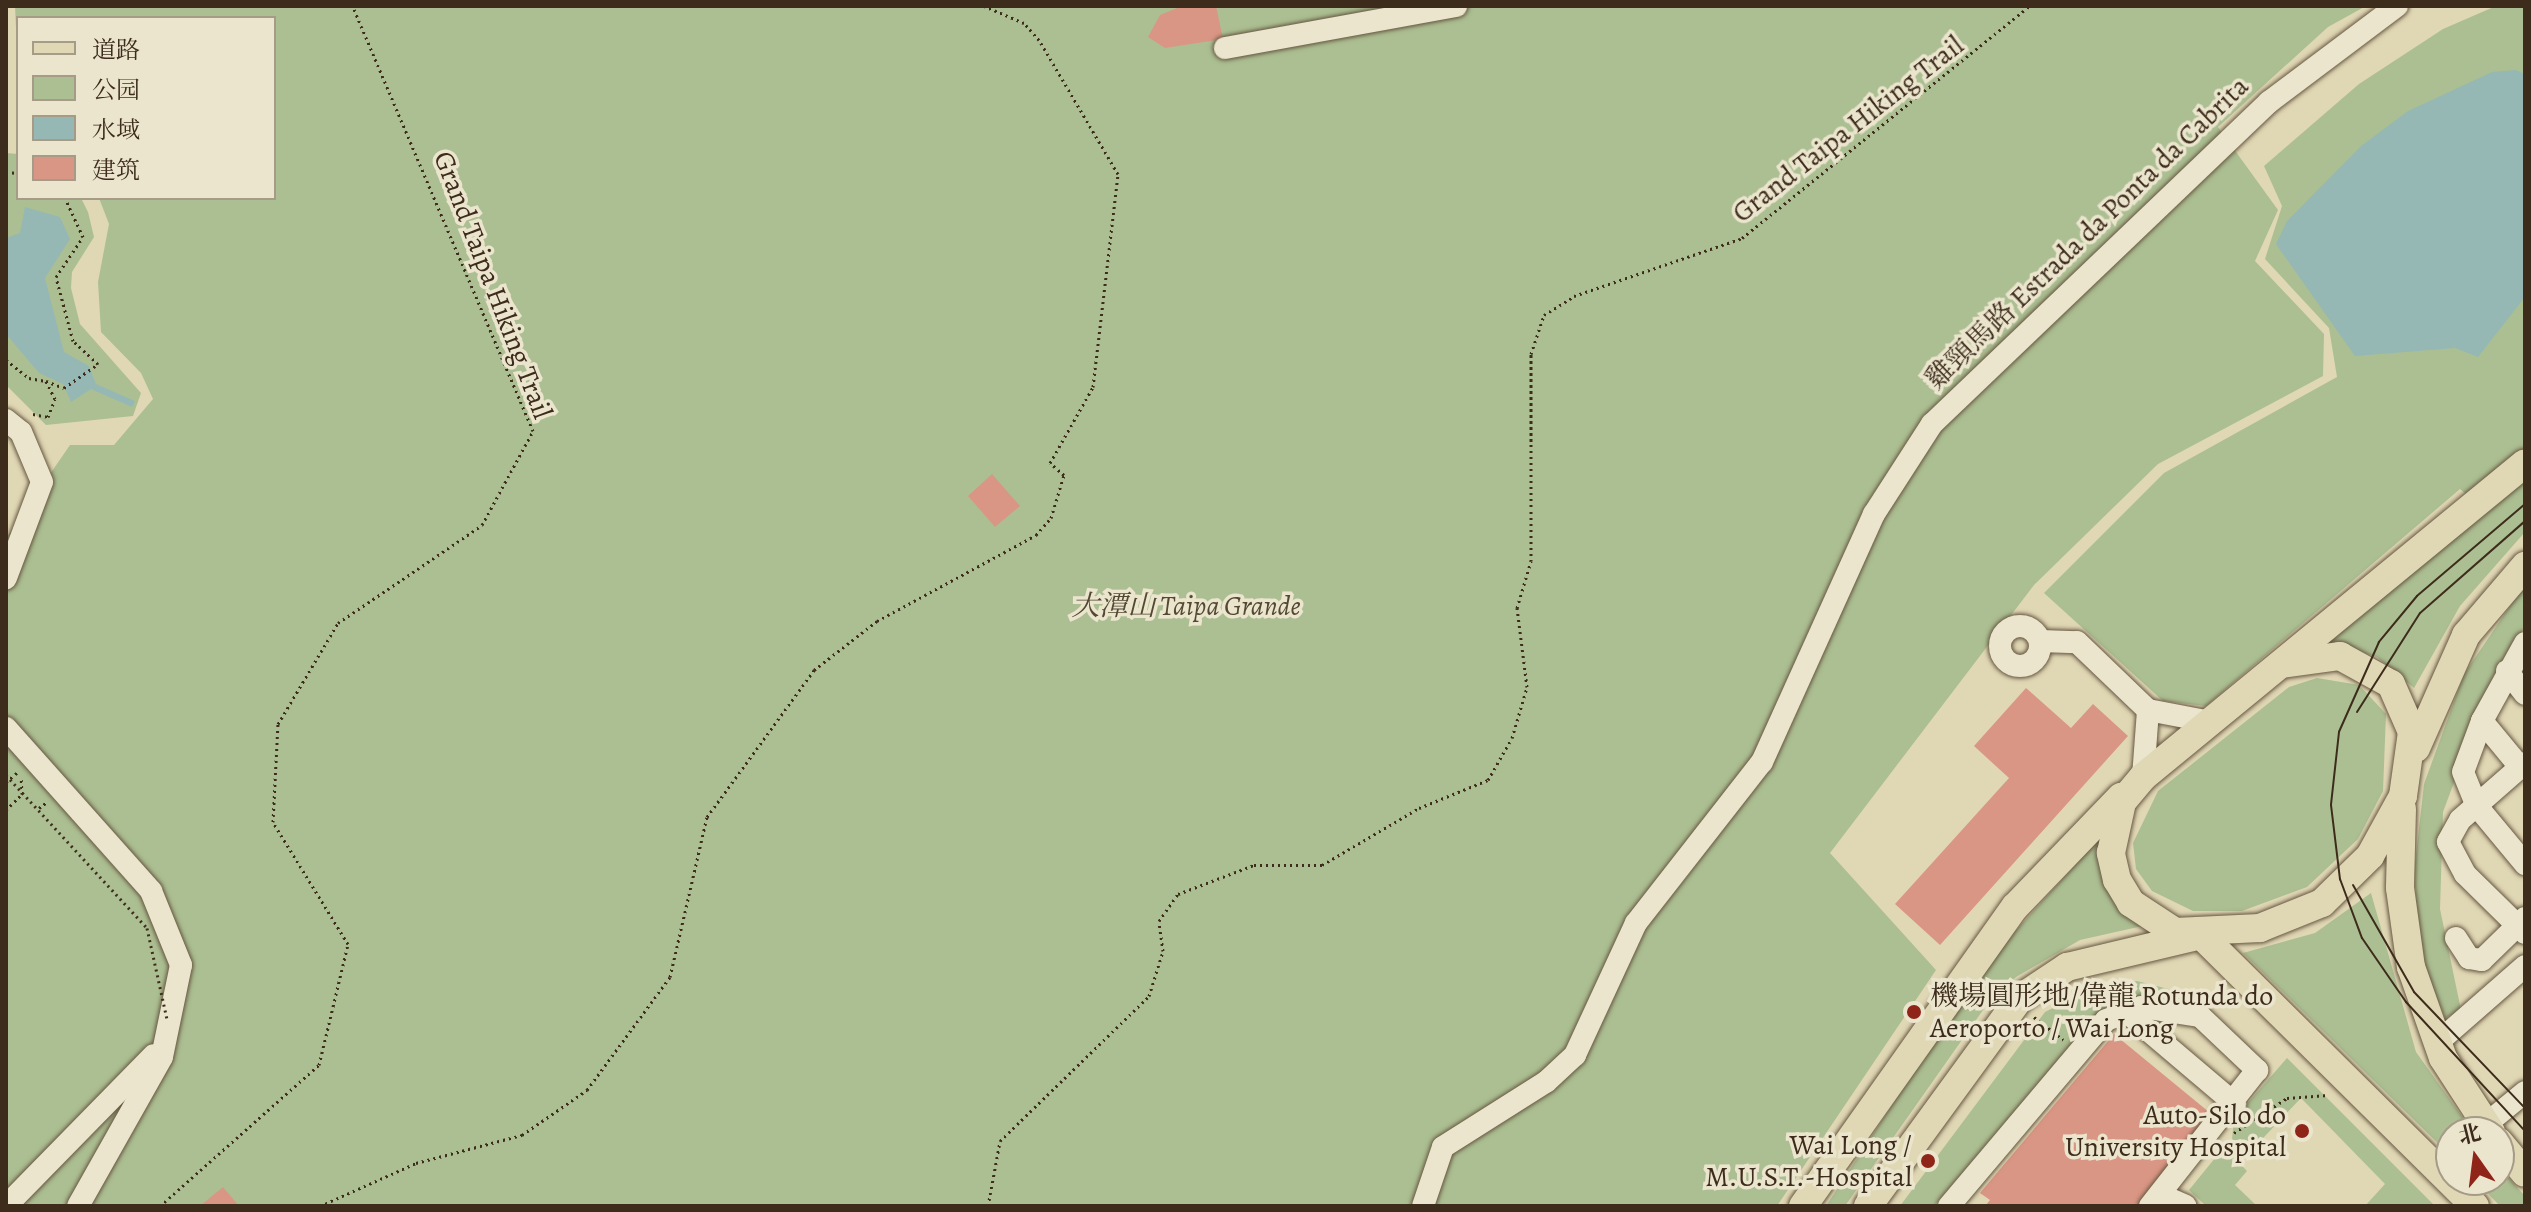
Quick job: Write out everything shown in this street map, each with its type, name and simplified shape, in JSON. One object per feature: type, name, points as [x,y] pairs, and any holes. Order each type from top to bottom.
[{"type":"main road","points":[[1803,1206],[2015,907],[2141,778],[2525,463]]},
{"type":"main road","points":[[2482,1116],[2437,1043],[2403,924],[2403,796],[2410,767],[2466,635],[2525,566]]},
{"type":"main road","points":[[2282,664],[2340,656],[2391,684],[2407,708],[2410,767]]},
{"type":"main road","points":[[2141,778],[2113,827],[2117,880],[2151,921],[2202,936],[2475,1206]]},
{"type":"main road","points":[[1868,1206],[2019,999],[2067,967],[2202,936],[2260,928],[2322,903],[2370,856],[2403,796]]},
{"type":"street","points":[[1225,48],[1456,6]]},
{"type":"street","name":"雞頸馬路 Estrada da Ponta da Cabrita","points":[[1423,1206],[1443,1147],[1546,1082],[1575,1055],[1636,923],[1762,762],[1874,514],[1932,424],[2269,102],[2397,6]]},
{"type":"street","points":[[6,420],[21,432],[42,482],[6,578]]},
{"type":"street","points":[[2040,641],[2077,642],[2148,710],[2211,722]]},
{"type":"street","points":[[2525,643],[2482,721],[2463,772],[2476,805],[2525,864]]},
{"type":"street","points":[[2507,671],[2525,694]]},
{"type":"street","points":[[2141,778],[2148,710]]},
{"type":"street","points":[[2456,938],[2475,961],[2522,926],[2450,850],[2449,834],[2476,805],[2522,765],[2482,721]]},
{"type":"street","points":[[6,728],[25,766],[163,909],[181,965],[168,1029],[78,1206]]},
{"type":"street","points":[[2437,1043],[2525,966]]},
{"type":"street","points":[[2123,1009],[2235,1104]]},
{"type":"street","points":[[2123,1009],[2200,1016],[2252,1060],[2255,1081],[2152,1205]]},
{"type":"street","points":[[1949,1206],[2123,1009]]},
{"type":"street","points":[[6,1206],[168,1029]]},
{"type":"street","points":[[2506,1116],[2525,1092]]},
{"type":"street","points":[[2152,1205],[2186,1206]]},
{"type":"path","name":"Grand Taipa Hiking Trail","points":[[160,1206],[319,1065],[348,944],[273,822],[278,724],[338,623],[482,525],[533,431],[353,6]]},
{"type":"path","points":[[320,1206],[416,1163],[522,1135],[587,1090],[670,977],[707,817],[814,670],[877,621],[1036,535],[1051,518],[1064,475],[1050,463],[1093,387],[1118,174],[1039,40],[1024,23],[984,6]]},
{"type":"path","name":"Grand Taipa Hiking Trail","points":[[988,1206],[1000,1141],[1149,996],[1163,951],[1159,921],[1178,894],[1254,865],[1322,865],[1419,808],[1488,780],[1512,738],[1527,687],[1517,608],[1531,561],[1531,354],[1544,315],[1574,296],[1742,238],[2030,6]]},
{"type":"path","points":[[6,360],[29,378],[64,388],[98,364],[73,341],[56,277],[83,237],[66,200]]},
{"type":"path","points":[[37,415],[48,417],[55,399],[46,381]]},
{"type":"path","points":[[6,782],[25,766]]},
{"type":"path","points":[[6,810],[22,794],[25,766]]},
{"type":"path","points":[[6,775],[139,916],[159,956],[168,1029]]},
{"type":"path","points":[[2229,1136],[2287,1098],[2364,1093]]},
{"type":"green space","name":"大潭山 Taipa Grande","points":[[15,6],[2366,6],[2328,27],[2218,127],[2278,210],[2255,261],[2324,334],[2323,376],[2158,464],[2034,585],[1830,853],[1936,970],[1777,1206],[6,1206],[6,538],[70,445],[114,445],[153,399],[141,373],[101,332],[98,282],[109,224],[100,200],[276,200],[276,16],[16,16],[16,28]]},
{"type":"green space","points":[[2496,6],[2525,6],[2525,448],[2466,494],[2460,489],[2206,706],[2163,701],[2044,593],[2164,473],[2337,377],[2329,328],[2265,259],[2282,206],[2264,166],[2359,84],[2443,29]]},
{"type":"green space","points":[[6,153],[16,154],[16,200],[82,200],[94,237],[72,272],[71,288],[80,324],[141,393],[133,416],[46,425],[6,385]]},
{"type":"green space","points":[[2525,479],[2525,532],[2460,606],[2414,688],[2377,657],[2329,641]]},
{"type":"green space","points":[[2525,584],[2525,626],[2494,675],[2443,812],[2440,909],[2461,1010],[2445,1018],[2421,960],[2414,873],[2424,784],[2464,674]]},
{"type":"green space","points":[[2317,678],[2359,685],[2386,714],[2383,791],[2358,839],[2307,887],[2242,911],[2193,911],[2152,891],[2136,869],[2133,843],[2158,791],[2289,687]]},
{"type":"green space","points":[[2098,840],[2101,865],[2147,925],[2080,940],[2016,977],[1988,1003],[1845,1206],[1826,1206],[1982,968]]},
{"type":"green space","points":[[2371,893],[2416,1052],[2462,1116],[2435,1116],[2435,1140],[2243,953],[2315,933]]},
{"type":"green space","points":[[2137,981],[2188,994],[2208,1011],[2098,1019],[1934,1206],[1900,1206],[2045,1012],[2082,993]]},
{"type":"green space","points":[[2287,1058],[2435,1206],[2365,1206],[2385,1184],[2301,1098],[2248,1154],[2232,1139],[2234,1119]]},
{"type":"green space","points":[[2224,1147],[2247,1171],[2235,1185],[2257,1206],[2206,1206],[2189,1190]]},
{"type":"green space","points":[[2515,1185],[2525,1196],[2525,1206],[2500,1206],[2490,1196],[2515,1196]]},
{"type":"water","points":[[2516,70],[2525,74],[2525,297],[2478,357],[2455,348],[2355,356],[2276,244],[2287,221],[2361,146],[2408,111],[2492,72]]},
{"type":"water","points":[[25,207],[60,217],[70,239],[45,278],[64,352],[89,366],[96,384],[135,401],[132,407],[91,389],[71,402],[63,384],[39,373],[6,334],[6,238],[20,233]]},
{"type":"building","points":[[1182,6],[1216,6],[1223,39],[1165,48],[1148,37],[1160,15]]},
{"type":"building","points":[[992,474],[1020,506],[995,527],[968,496]]},
{"type":"building","points":[[2026,688],[2071,728],[2093,704],[2128,736],[1940,945],[1895,904],[2009,778],[1974,746]]},
{"type":"building","points":[[2114,1034],[2215,1117],[2141,1206],[1985,1206],[1990,1200],[1980,1193]]},
{"type":"building","points":[[223,1187],[239,1206],[200,1206]]},
{"type":"tram line","points":[[2525,504],[2417,596],[2379,642],[2339,732],[2331,805],[2340,879],[2362,938],[2406,1002],[2525,1131]]},
{"type":"tram line","points":[[2357,712],[2420,613],[2525,521]]},
{"type":"tram line","points":[[2353,885],[2414,992],[2525,1108]]},
{"type":"place","name":"機場圓形地/偉龍 Rotunda do Aeroporto / Wai Long","points":[[1914,1012]]},
{"type":"place","name":"Auto-Silo do University Hospital","points":[[2302,1131]]},
{"type":"place","name":"Wai Long / M.U.S.T.-Hospital","points":[[1928,1161]]}]
